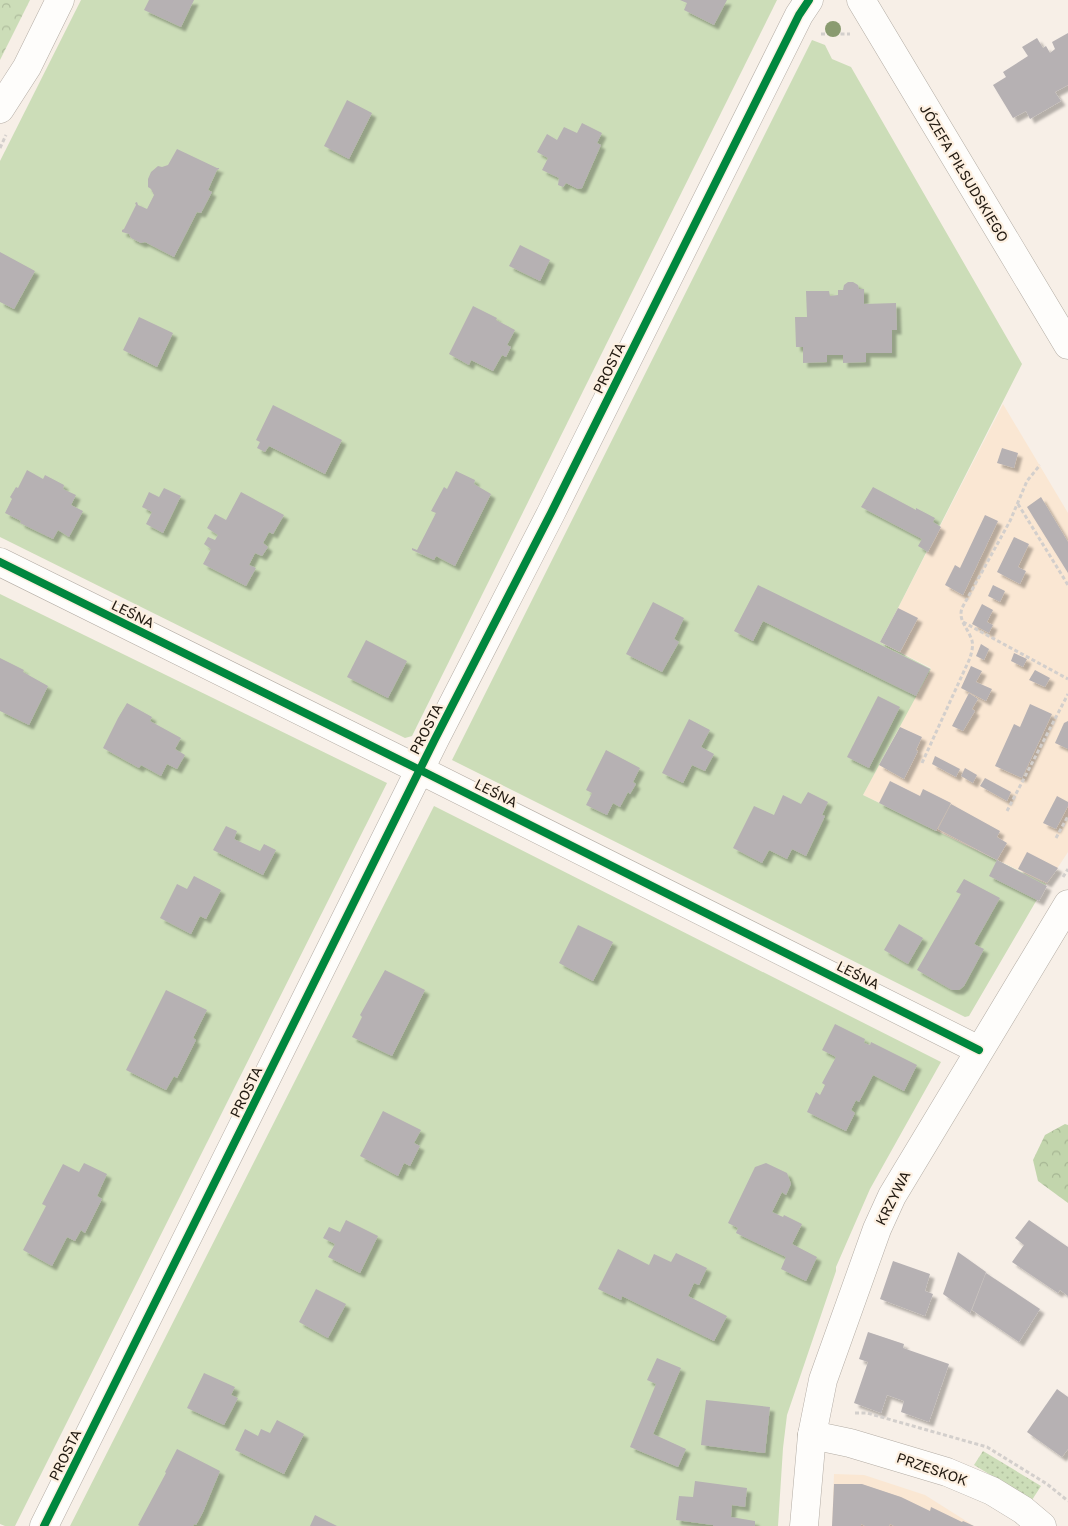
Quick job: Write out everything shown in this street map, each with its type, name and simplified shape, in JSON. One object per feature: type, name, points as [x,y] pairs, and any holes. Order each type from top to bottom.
[{"type":"street","points":[[0,109],[27,67],[60,0]]},
{"type":"street","name":"PROSTA","points":[[44,1526],[420,770],[556,504],[795,23],[809,0]]},
{"type":"street","name":"JÓZEFA PIŁSUDSKIEGO","points":[[861,0],[1068,345]]},
{"type":"street","name":"LEŚNA","points":[[0,562],[979,1050]]},
{"type":"street","name":"KRZYWA","points":[[804,1526],[812,1435],[823,1380],[877,1229],[892,1196],[1068,904]]},
{"type":"street","name":"PRZESKOK","points":[[812,1435],[850,1443],[947,1472],[992,1491],[1023,1510],[1042,1526]]},
{"type":"path","points":[[815,34],[858,35]]},
{"type":"path","points":[[922,763],[970,658],[971,638],[960,612],[1010,521],[1027,481],[1040,465]]},
{"type":"path","points":[[1018,504],[1068,585]]},
{"type":"path","points":[[963,622],[1068,679]]},
{"type":"path","points":[[1007,811],[1068,694]]},
{"type":"path","points":[[1056,838],[1068,816]]},
{"type":"path","points":[[1063,877],[1068,869]]},
{"type":"path","points":[[852,1414],[867,1413],[986,1448],[1047,1484],[1068,1501]]},
{"type":"shaded area","points":[[1003,404],[1068,513],[1068,852],[1047,884],[863,795],[931,668],[880,642]]},
{"type":"shaded area","points":[[834,1474],[864,1475],[925,1495],[974,1526],[832,1526]]},
{"type":"green space","points":[[0,0],[30,0],[0,60]]},
{"type":"green space","points":[[81,0],[777,0],[412,736],[405,738],[0,537],[0,161]]},
{"type":"green space","points":[[812,40],[825,45],[832,59],[851,67],[1022,364],[880,642],[931,669],[863,795],[1046,884],[969,1016],[965,1017],[452,760]]},
{"type":"green space","points":[[0,594],[387,783],[15,1526],[0,1524]]},
{"type":"green space","points":[[434,806],[941,1062],[870,1189],[836,1267],[787,1415],[778,1526],[70,1526]]},
{"type":"green space","points":[[1065,1124],[1068,1125],[1068,1203],[1038,1181],[1033,1160],[1045,1135]]},
{"type":"green space","points":[[983,1451],[1041,1486],[1032,1500],[974,1465]]},
{"type":"building","points":[[149,0],[194,0],[181,27],[144,10]]},
{"type":"building","points":[[680,0],[727,0],[714,25],[684,10],[687,3]]},
{"type":"building","points":[[1068,33],[1068,85],[1055,92],[1061,101],[1030,119],[1026,111],[1013,118],[993,85],[1006,77],[1003,72],[1028,56],[1022,47],[1037,38],[1043,48],[1046,46],[1050,53],[1055,49],[1052,42]]},
{"type":"building","points":[[347,100],[372,113],[349,159],[324,146]]},
{"type":"building","points":[[582,123],[602,133],[597,143],[601,145],[582,188],[578,189],[566,183],[563,187],[558,185],[559,178],[542,170],[548,158],[537,152],[547,134],[557,140],[564,127],[577,133]]},
{"type":"building","points":[[177,149],[219,169],[208,190],[212,192],[201,213],[197,212],[174,257],[145,242],[141,243],[131,238],[129,234],[122,232],[122,230],[136,205],[135,203],[137,202],[138,205],[147,209],[154,195],[148,187],[148,179],[151,172],[158,166],[168,165]]},
{"type":"building","points":[[520,245],[550,260],[540,281],[509,266]]},
{"type":"building","points":[[0,252],[35,271],[14,309],[0,302]]},
{"type":"building","points":[[848,282],[858,285],[859,289],[864,289],[864,304],[896,303],[897,330],[892,330],[892,353],[866,353],[866,362],[843,363],[843,355],[827,355],[827,362],[803,363],[803,347],[796,347],[795,317],[807,317],[806,291],[829,291],[830,296],[838,295],[838,290],[843,290],[844,285]]},
{"type":"building","points":[[473,306],[515,330],[507,345],[511,347],[506,357],[502,355],[493,371],[471,360],[469,365],[449,354]]},
{"type":"building","points":[[139,317],[173,333],[157,367],[123,350]]},
{"type":"building","points":[[273,405],[342,440],[325,474],[269,446],[265,452],[257,448],[260,442],[256,440]]},
{"type":"building","points":[[1002,448],[1018,453],[1014,468],[997,463]]},
{"type":"building","points":[[27,470],[43,479],[45,475],[64,485],[63,489],[76,495],[71,505],[83,511],[69,537],[58,530],[53,539],[20,523],[21,521],[5,513],[12,499],[10,497],[16,487],[18,488]]},
{"type":"building","points":[[456,471],[475,480],[474,484],[491,494],[455,566],[436,556],[434,560],[412,550],[412,548],[417,550],[436,513],[431,511],[444,487],[447,489]]},
{"type":"building","points":[[873,487],[935,518],[933,522],[941,527],[928,552],[918,546],[922,539],[861,507]]},
{"type":"building","points":[[164,488],[181,496],[163,533],[146,524],[152,512],[142,507],[149,492],[159,497]]},
{"type":"building","points":[[241,492],[284,515],[273,534],[269,532],[263,543],[268,547],[262,556],[255,553],[249,565],[256,568],[246,586],[203,564],[211,549],[204,544],[208,537],[215,540],[218,535],[207,528],[215,514],[226,520]]},
{"type":"building","points":[[1041,497],[1068,542],[1068,573],[1027,507]]},
{"type":"building","points":[[985,515],[998,521],[963,595],[945,585],[955,565],[960,568]]},
{"type":"building","points":[[1014,537],[1029,544],[1018,567],[1026,571],[1020,584],[997,572]]},
{"type":"building","points":[[758,585],[930,669],[916,696],[763,621],[753,641],[734,631]]},
{"type":"building","points":[[993,585],[1005,591],[1000,602],[988,596]]},
{"type":"building","points":[[653,602],[684,618],[674,639],[679,642],[662,672],[626,654]]},
{"type":"building","points":[[982,604],[993,610],[987,622],[993,625],[989,633],[972,624]]},
{"type":"building","points":[[898,608],[918,618],[900,652],[880,642]]},
{"type":"building","points":[[366,640],[407,661],[388,698],[347,677]]},
{"type":"building","points":[[981,644],[989,649],[984,660],[976,656]]},
{"type":"building","points":[[1014,653],[1027,659],[1023,667],[1011,661]]},
{"type":"building","points":[[0,658],[24,670],[23,672],[48,686],[29,725],[0,711]]},
{"type":"building","points":[[971,666],[982,671],[976,682],[992,689],[986,701],[961,688]]},
{"type":"building","points":[[1035,670],[1050,678],[1045,687],[1029,680]]},
{"type":"building","points":[[969,693],[978,699],[972,709],[975,711],[963,731],[952,726]]},
{"type":"building","points":[[878,696],[900,707],[869,768],[847,757]]},
{"type":"building","points":[[127,703],[152,717],[150,721],[181,738],[175,749],[185,755],[177,769],[167,764],[161,776],[141,765],[139,768],[103,748]]},
{"type":"building","points":[[1030,704],[1052,714],[1022,778],[995,766],[1014,724],[1020,727]]},
{"type":"building","points":[[689,719],[710,730],[701,747],[714,754],[705,771],[692,765],[683,783],[662,773]]},
{"type":"building","points":[[1068,721],[1068,749],[1055,743],[1064,723]]},
{"type":"building","points":[[900,727],[922,737],[916,750],[918,751],[904,779],[879,765]]},
{"type":"building","points":[[606,750],[640,768],[633,782],[636,784],[630,794],[628,792],[620,807],[613,803],[607,815],[586,805],[592,793],[586,790]]},
{"type":"building","points":[[935,756],[960,769],[956,777],[932,764]]},
{"type":"building","points":[[965,768],[977,775],[973,783],[961,776]]},
{"type":"building","points":[[985,778],[1011,792],[1007,801],[980,786]]},
{"type":"building","points":[[890,781],[920,796],[923,789],[951,803],[936,831],[879,803]]},
{"type":"building","points":[[808,792],[828,802],[822,815],[825,816],[806,856],[792,849],[787,859],[769,850],[762,863],[733,848],[754,806],[774,815],[783,795],[801,804]]},
{"type":"building","points":[[1057,796],[1068,802],[1068,806],[1056,829],[1043,823]]},
{"type":"building","points":[[951,804],[1000,831],[997,837],[1007,843],[997,860],[938,829]]},
{"type":"building","points":[[226,826],[237,831],[234,839],[260,851],[264,844],[276,850],[263,875],[213,850]]},
{"type":"building","points":[[1027,852],[1058,868],[1047,883],[1018,869]]},
{"type":"building","points":[[997,860],[1047,886],[1039,901],[989,876]]},
{"type":"building","points":[[194,876],[221,890],[206,919],[200,916],[191,934],[160,918],[177,884],[187,889]]},
{"type":"building","points":[[964,879],[1000,898],[974,944],[984,949],[964,986],[959,990],[952,990],[917,970],[961,894],[956,892]]},
{"type":"building","points":[[899,924],[923,938],[908,964],[884,950]]},
{"type":"building","points":[[578,925],[613,942],[593,981],[559,963]]},
{"type":"building","points":[[385,970],[425,990],[392,1056],[352,1037],[362,1017],[360,1015]]},
{"type":"building","points":[[166,990],[207,1010],[193,1038],[196,1040],[177,1078],[174,1076],[166,1090],[126,1070]]},
{"type":"building","points":[[835,1024],[865,1039],[864,1043],[870,1045],[871,1042],[917,1065],[904,1091],[873,1075],[859,1102],[856,1100],[851,1110],[855,1113],[846,1131],[807,1112],[816,1092],[820,1095],[825,1085],[822,1083],[836,1057],[822,1050]]},
{"type":"building","points":[[383,1111],[421,1130],[414,1143],[420,1146],[410,1166],[404,1163],[398,1176],[360,1156]]},
{"type":"building","points":[[84,1163],[107,1174],[97,1196],[102,1199],[85,1233],[81,1230],[75,1241],[67,1237],[52,1266],[23,1250],[46,1206],[42,1204],[63,1164],[79,1172]]},
{"type":"building","points":[[766,1163],[787,1173],[791,1184],[786,1195],[782,1192],[772,1212],[783,1217],[784,1215],[802,1224],[792,1244],[817,1257],[806,1281],[781,1269],[786,1257],[736,1233],[738,1228],[728,1223],[755,1167]]},
{"type":"building","points":[[346,1220],[378,1236],[360,1273],[328,1257],[335,1244],[323,1238],[329,1227],[340,1232]]},
{"type":"building","points":[[1029,1220],[1068,1247],[1068,1296],[1060,1290],[1058,1293],[1012,1262],[1024,1245],[1015,1238]]},
{"type":"building","points":[[618,1249],[649,1265],[654,1254],[671,1262],[676,1253],[707,1268],[699,1285],[694,1283],[688,1296],[727,1316],[714,1341],[622,1296],[621,1300],[598,1289]]},
{"type":"building","points":[[958,1252],[986,1272],[970,1313],[943,1294]]},
{"type":"building","points":[[893,1261],[930,1274],[925,1291],[933,1294],[925,1316],[880,1299]]},
{"type":"building","points":[[986,1273],[1040,1309],[1019,1342],[972,1310]]},
{"type":"building","points":[[316,1289],[346,1304],[328,1338],[299,1322]]},
{"type":"building","points":[[868,1332],[904,1344],[903,1348],[949,1364],[929,1422],[901,1412],[904,1401],[887,1395],[881,1413],[854,1403],[868,1362],[859,1359]]},
{"type":"building","points":[[657,1358],[681,1368],[653,1434],[686,1449],[678,1467],[630,1447],[656,1384],[647,1380]]},
{"type":"building","points":[[204,1373],[235,1387],[231,1395],[238,1398],[224,1425],[187,1408]]},
{"type":"building","points":[[1057,1389],[1068,1397],[1068,1449],[1062,1457],[1027,1432]]},
{"type":"building","points":[[706,1400],[770,1407],[765,1453],[701,1445]]},
{"type":"building","points":[[277,1420],[304,1434],[284,1474],[235,1450],[245,1429],[258,1436],[261,1429],[270,1433]]},
{"type":"building","points":[[177,1449],[220,1471],[203,1512],[196,1525],[194,1524],[193,1526],[140,1526],[138,1525]]},
{"type":"building","points":[[695,1481],[747,1488],[745,1507],[732,1505],[731,1517],[755,1521],[755,1526],[713,1526],[676,1520],[679,1496],[693,1497]]},
{"type":"building","points":[[834,1484],[862,1484],[901,1497],[930,1511],[931,1507],[974,1526],[894,1526],[890,1524],[889,1526],[865,1526],[861,1524],[861,1526],[832,1526]]},
{"type":"building","points":[[315,1515],[337,1526],[310,1526]]},
{"type":"cycle path","points":[[44,1526],[435,739],[551,513],[799,15],[809,0]]},
{"type":"cycle path","points":[[0,562],[979,1050]]}]
